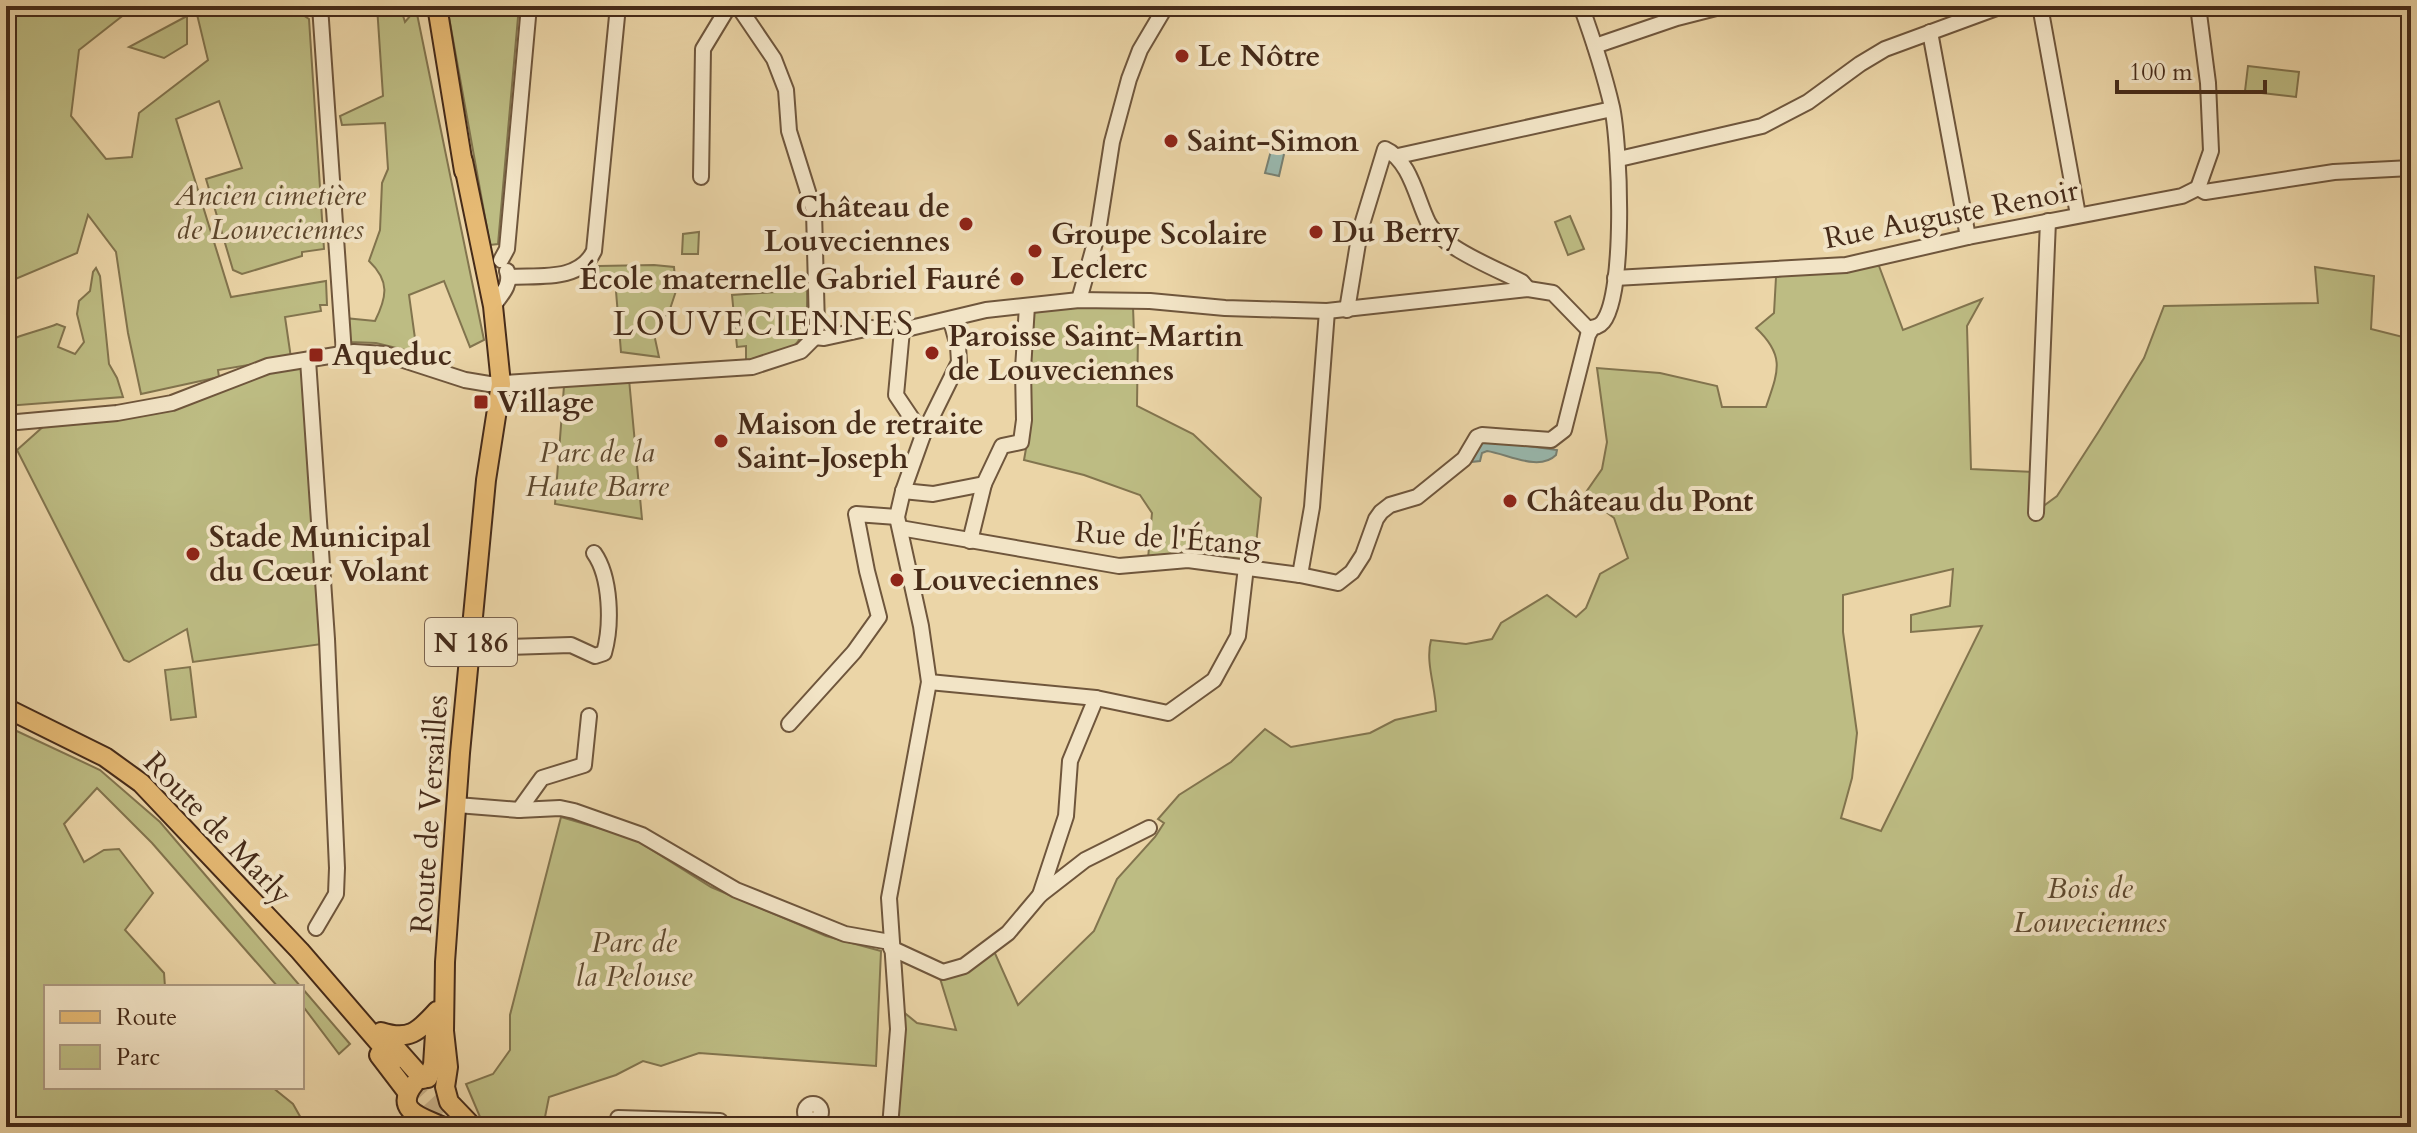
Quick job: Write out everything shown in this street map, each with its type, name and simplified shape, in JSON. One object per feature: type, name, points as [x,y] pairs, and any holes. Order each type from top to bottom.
[{"type":"main road","name":"Route de Versailles","points":[[437,6],[463,161],[487,263],[493,306],[495,384],[445,962],[447,1094]]},
{"type":"main road","name":"Route de Versailles","points":[[487,263],[490,348],[495,384]]},
{"type":"main road","name":"Route de Marly","points":[[6,708],[105,757],[141,783],[300,951],[394,1060]]},
{"type":"main road","name":"Route de Marly","points":[[300,951],[309,956],[425,1079]]},
{"type":"main road","name":"Route de Marly","points":[[300,951],[408,1093]]},
{"type":"main road","name":"Route de Versailles","points":[[425,1079],[433,1065],[445,962]]},
{"type":"main road","points":[[381,1032],[398,1037],[411,1035],[437,1011]]},
{"type":"main road","points":[[447,1094],[436,1123],[413,1114],[408,1104],[408,1093],[414,1084],[425,1079],[440,1082],[473,1127]]},
{"type":"street","points":[[320,6],[344,354]]},
{"type":"street","points":[[529,6],[507,249],[487,263],[509,277],[567,273],[580,269],[594,251],[618,6]]},
{"type":"street","points":[[701,177],[703,49],[729,6]]},
{"type":"street","points":[[6,423],[117,413],[172,403],[268,366],[344,354],[385,354],[453,377],[495,384],[752,367],[799,352],[814,337],[817,324],[814,211],[789,131],[782,73],[738,6]]},
{"type":"street","points":[[1079,300],[1098,232],[1112,142],[1129,79],[1140,50],[1166,6]]},
{"type":"street","points":[[814,337],[824,338],[870,328],[902,330],[951,321],[986,310],[1079,300],[1327,311],[1528,289],[1553,293],[1582,324],[1592,328],[1602,323],[1610,308],[1615,278],[1619,159],[1612,109],[1581,6]]},
{"type":"street","points":[[1595,46],[1677,18],[1724,6]]},
{"type":"street","points":[[1619,159],[1762,126],[1808,102],[1885,49],[1978,10],[2002,6]]},
{"type":"street","points":[[2040,6],[2078,215]]},
{"type":"street","points":[[2198,6],[2208,83],[2211,151],[2198,188]]},
{"type":"street","points":[[1930,32],[1968,237]]},
{"type":"street","points":[[1392,153],[1612,109]]},
{"type":"street","points":[[1392,153],[1430,226],[1449,243],[1522,282],[1528,289]]},
{"type":"street","points":[[1347,310],[1360,231],[1392,153]]},
{"type":"street","name":"Rue Auguste Renoir","points":[[1615,278],[1846,265],[1968,237],[2182,196],[2198,188],[2205,192],[2334,172],[2411,168]]},
{"type":"street","points":[[2036,513],[2048,221]]},
{"type":"street","points":[[493,306],[507,287],[509,277]]},
{"type":"street","points":[[970,541],[984,484],[1002,446],[1021,442],[1027,306]]},
{"type":"street","points":[[1300,575],[1312,507],[1327,311]]},
{"type":"street","points":[[890,1127],[898,1029],[889,898],[929,682],[921,626],[898,523],[903,491],[923,435],[959,362],[951,321]]},
{"type":"street","name":"Rue de l'Étang","points":[[789,724],[854,652],[879,617],[856,514],[970,541],[1119,566],[1183,560],[1338,583],[1352,572],[1363,555],[1381,512],[1426,490],[1464,459],[1477,437],[1551,440],[1564,430],[1592,328]]},
{"type":"street","points":[[902,330],[896,395],[923,435]]},
{"type":"street","points":[[308,360],[327,639],[337,868],[336,894],[316,928]]},
{"type":"street","points":[[903,491],[933,494],[984,484]]},
{"type":"street","points":[[470,652],[506,647],[571,645],[595,656],[604,653],[608,585],[594,553]]},
{"type":"street","points":[[929,682],[1096,698],[1168,713],[1214,680],[1238,636],[1246,567]]},
{"type":"street","points":[[1040,895],[1066,816],[1070,761],[1096,698]]},
{"type":"street","points":[[519,810],[542,778],[584,765],[589,716]]},
{"type":"street","points":[[457,805],[519,810],[560,808],[614,825],[642,835],[736,890],[845,934],[890,945],[943,972],[964,966],[1008,933],[1040,895],[1085,860],[1149,828]]},
{"type":"street","points":[[618,1118],[720,1121],[720,1127]]},
{"type":"green space","name":"Ancien cimetière de Louveciennes","points":[[6,6],[135,6],[79,50],[71,116],[106,159],[132,157],[139,113],[208,60],[195,6],[289,6],[309,19],[324,249],[302,252],[302,256],[242,274],[233,270],[206,179],[242,168],[219,101],[176,119],[231,297],[326,281],[327,305],[320,305],[321,311],[285,317],[291,358],[218,370],[219,377],[141,394],[116,252],[88,215],[77,253],[6,283]]},
{"type":"green space","points":[[377,6],[400,6],[405,22],[416,9],[484,340],[470,347],[444,281],[409,295],[417,353],[376,343],[349,342],[344,318],[375,321],[384,297],[383,282],[369,261],[380,230],[382,183],[388,169],[385,123],[342,125],[340,116],[383,96]]},
{"type":"green space","points":[[447,6],[519,6],[498,244],[490,245]]},
{"type":"green space","points":[[187,16],[187,44],[164,58],[129,47]]},
{"type":"green space","points":[[2248,66],[2299,72],[2296,97],[2245,91]]},
{"type":"green space","points":[[1570,216],[1584,249],[1568,255],[1555,222]]},
{"type":"green space","points":[[699,232],[698,254],[682,254],[683,234]]},
{"type":"green space","name":"Bois de Louveciennes","points":[[1876,258],[1903,330],[1982,299],[1967,326],[1971,469],[2035,472],[2034,513],[2057,496],[2099,431],[2144,358],[2164,306],[2318,303],[2315,267],[2374,276],[2371,329],[2411,339],[2411,1127],[892,1127],[901,1010],[917,1023],[956,1030],[939,975],[994,951],[1018,1005],[1094,931],[1117,879],[1155,837],[1164,823],[1158,819],[1179,795],[1231,762],[1265,729],[1291,747],[1370,733],[1395,720],[1436,711],[1429,658],[1431,640],[1466,644],[1492,639],[1501,623],[1547,595],[1576,617],[1586,608],[1600,574],[1628,558],[1614,518],[1584,495],[1602,469],[1607,442],[1597,368],[1660,373],[1717,386],[1722,407],[1766,407],[1776,374],[1776,356],[1756,328],[1774,313],[1776,277]],"holes":[[[1953,569],[1950,606],[1911,615],[1911,632],[1982,626],[1881,831],[1841,818],[1852,778],[1857,733],[1843,632],[1843,595]]]},
{"type":"green space","points":[[599,266],[674,267],[676,291],[669,312],[654,334],[659,357],[621,352],[615,279],[599,278]]},
{"type":"green space","points":[[96,268],[100,276],[109,364],[123,397],[6,406],[6,344],[57,324],[65,327],[58,347],[75,354],[84,342],[77,314],[79,301],[90,291]]},
{"type":"green space","points":[[807,290],[805,327],[794,346],[746,361],[746,346],[737,347],[732,295]]},
{"type":"green space","points":[[1133,307],[1134,333],[1138,333],[1137,406],[1193,434],[1261,498],[1254,563],[1148,559],[1152,513],[1140,495],[1084,475],[1024,460],[1031,420],[1029,312]]},
{"type":"green space","name":"Stade Municipal du Cœur Volant","points":[[299,366],[304,372],[322,644],[193,662],[187,629],[129,662],[124,660],[17,450],[45,425],[112,418],[266,372]]},
{"type":"green space","name":"Parc de la Haute Barre","points":[[629,379],[642,519],[555,504],[564,386]]},
{"type":"green space","points":[[190,667],[196,717],[171,720],[165,670]]},
{"type":"green space","points":[[6,726],[100,770],[160,822],[299,985],[276,985],[152,843],[97,788],[64,824],[84,862],[104,850],[119,849],[153,893],[125,930],[164,973],[165,985],[44,985],[44,1089],[274,1089],[293,1104],[306,1127],[6,1127]]},
{"type":"green space","name":"Parc de la Pelouse","points":[[561,817],[633,838],[711,887],[826,936],[881,951],[876,1066],[699,1053],[661,1066],[643,1061],[616,1075],[549,1097],[543,1127],[488,1127],[480,1117],[466,1084],[493,1074],[510,1050],[510,1015]]},
{"type":"green space","points":[[304,990],[350,1044],[339,1054],[304,1008]]},
{"type":"water","points":[[1272,147],[1285,150],[1279,176],[1265,173]]},
{"type":"water","points":[[1483,440],[1557,450],[1556,455],[1541,462],[1487,451],[1482,453],[1480,461],[1471,462]]},
{"type":"tunnel","points":[[394,1060],[455,1127]]},
{"type":"place","name":"Le Nôtre","points":[[1182,56]]},
{"type":"place","name":"Saint-Simon","points":[[1171,141]]},
{"type":"place","name":"Château de Louveciennes","points":[[966,224]]},
{"type":"place","name":"Du Berry","points":[[1316,232]]},
{"type":"place","name":"Groupe Scolaire Leclerc","points":[[1035,251]]},
{"type":"place","name":"École maternelle Gabriel Fauré","points":[[1017,279]]},
{"type":"place","name":"Paroisse Saint-Martin de Louveciennes","points":[[932,353]]},
{"type":"place","name":"Aqueduc","points":[[316,355]]},
{"type":"place","name":"Village","points":[[481,402]]},
{"type":"place","name":"Maison de retraite Saint-Joseph","points":[[721,441]]},
{"type":"place","name":"Château du Pont","points":[[1510,501]]},
{"type":"place","name":"Stade Municipal du Cœur Volant","points":[[193,554]]},
{"type":"place","name":"Louveciennes","points":[[897,580]]},
{"type":"district","name":"LOUVECIENNES","points":[[764,323]]}]
